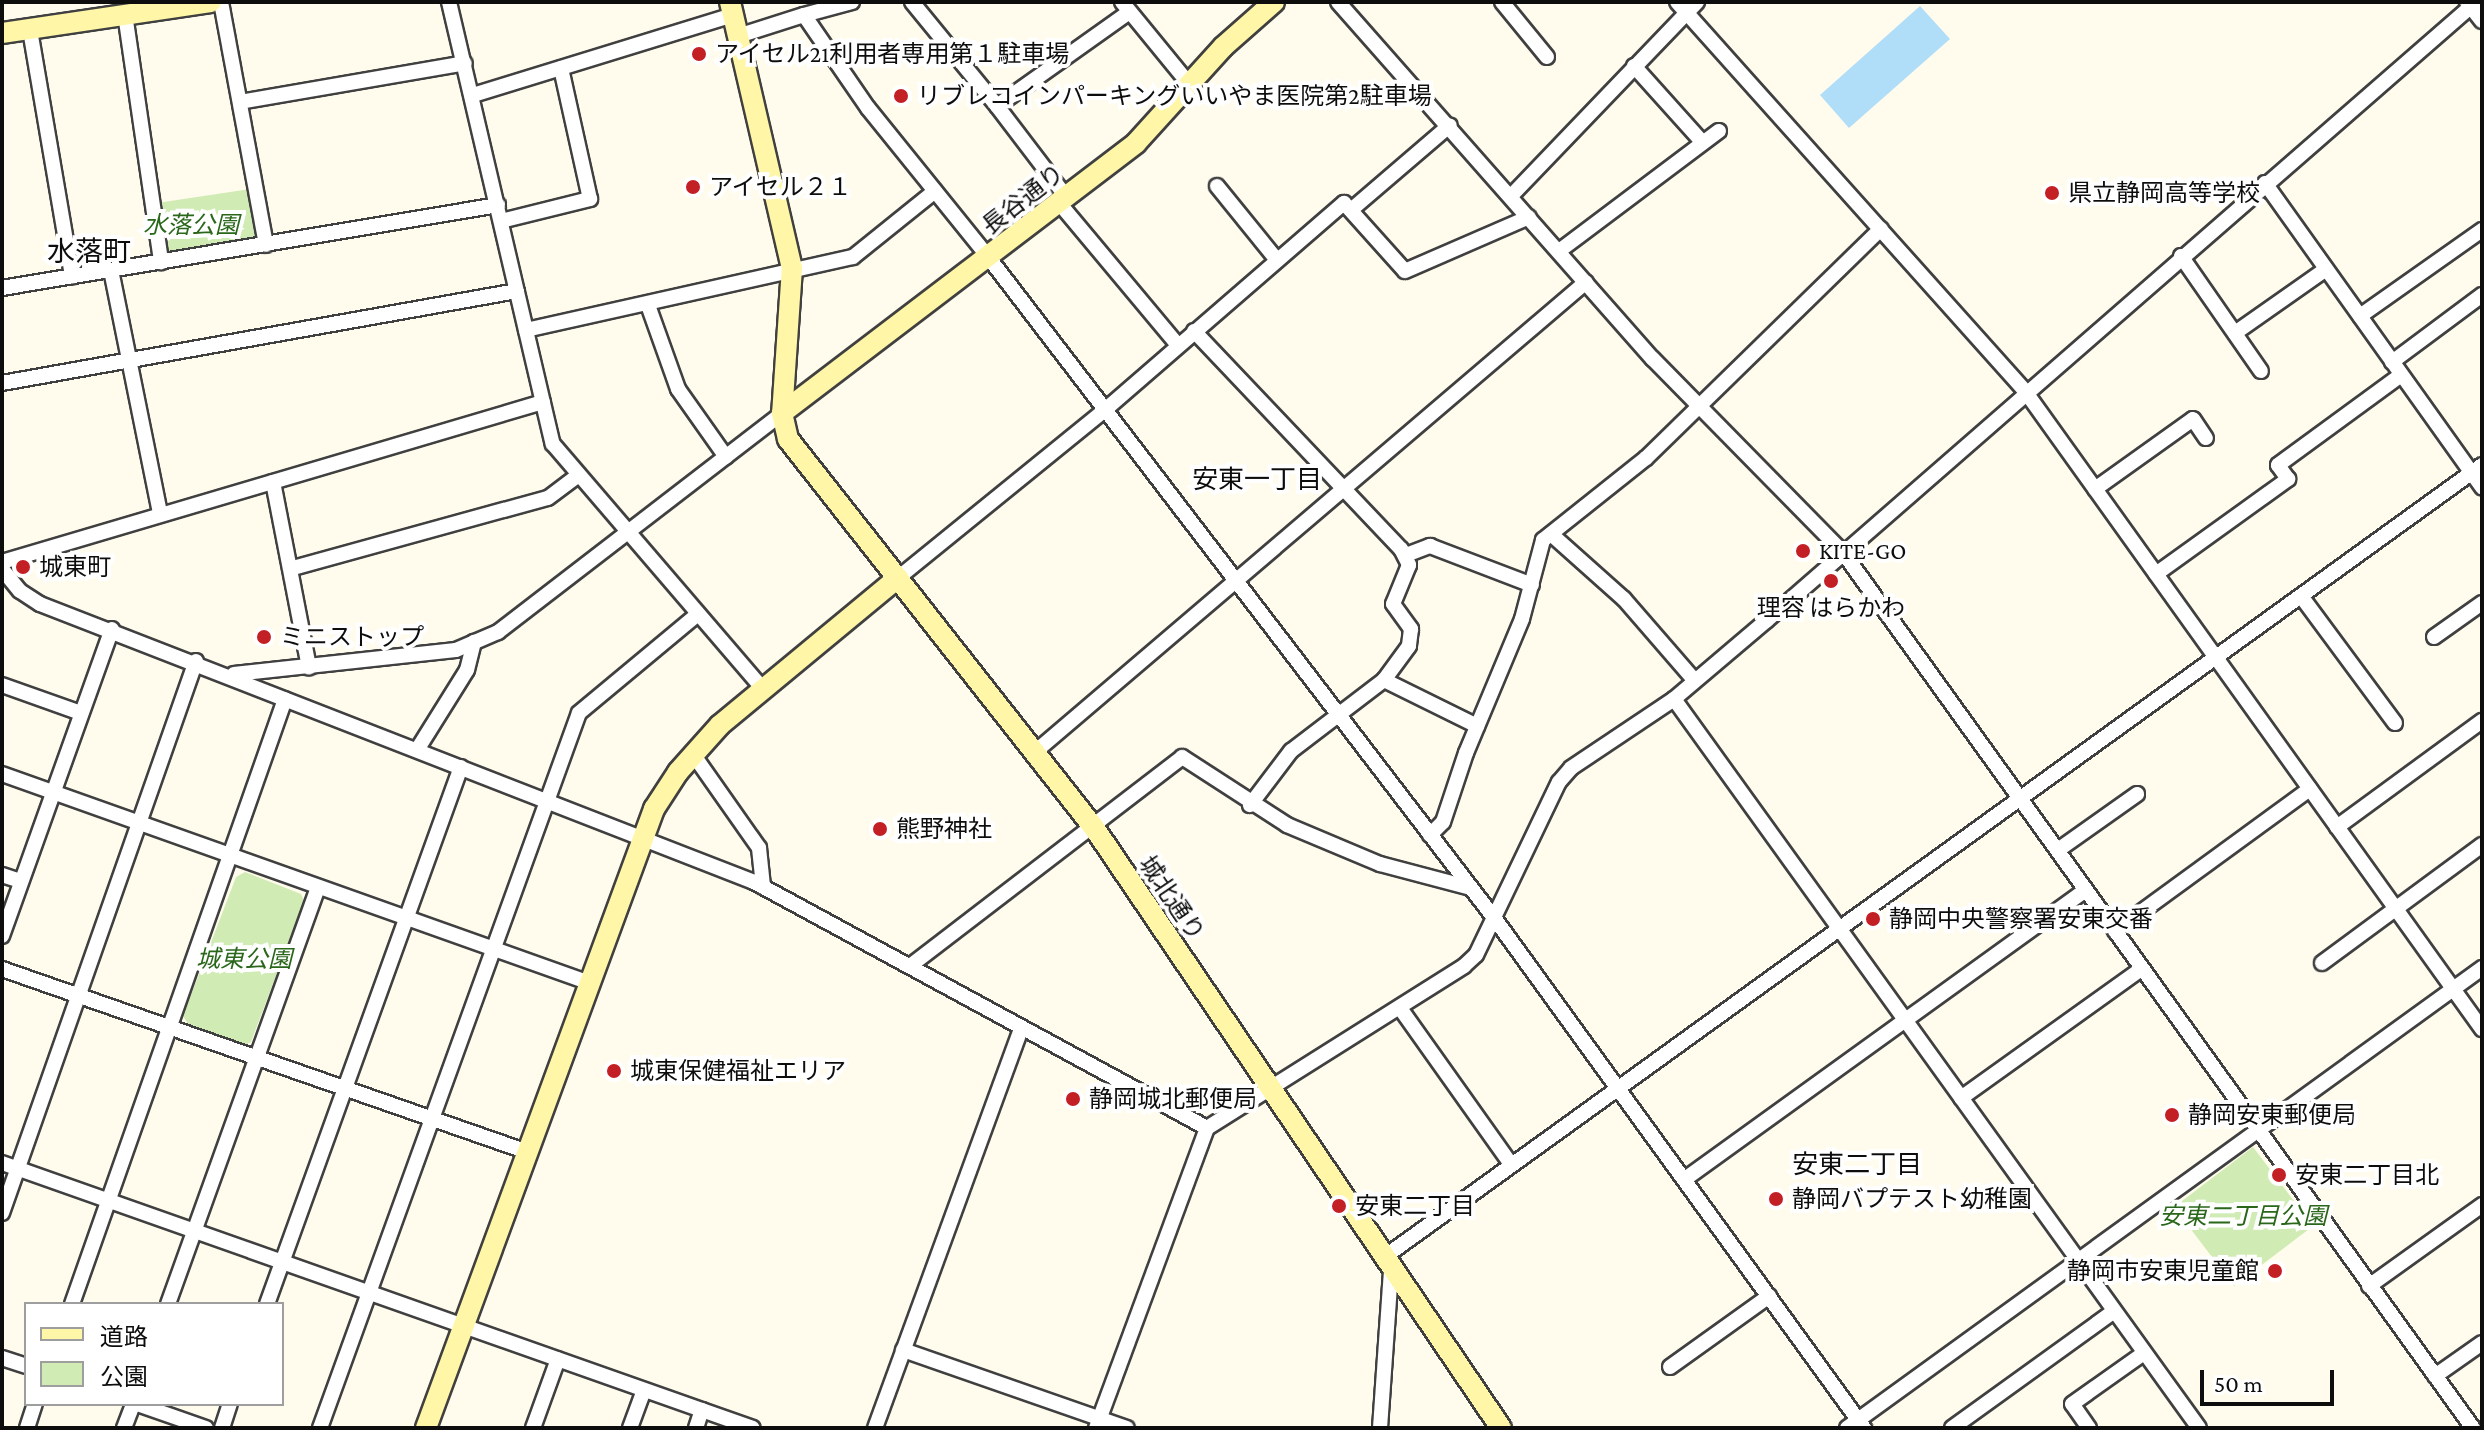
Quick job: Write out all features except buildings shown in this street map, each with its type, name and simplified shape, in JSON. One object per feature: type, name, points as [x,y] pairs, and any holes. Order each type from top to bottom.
[{"type":"street","points":[[2,33],[211,2]]},
{"type":"street","points":[[221,2],[266,245]]},
{"type":"street","points":[[449,2],[553,444],[577,476],[761,687]]},
{"type":"street","points":[[738,36],[852,2]]},
{"type":"street","points":[[912,2],[997,106],[1064,201],[1178,345]]},
{"type":"street","name":"長谷通り","points":[[782,413],[1064,201],[1136,143],[1189,84],[1274,2]]},
{"type":"street","points":[[1338,2],[1698,405],[1842,551],[2019,795],[2256,1132],[2473,1428]]},
{"type":"street","points":[[1502,2],[1547,57]]},
{"type":"street","points":[[1097,1423],[1207,1128],[1464,966],[1495,919],[1559,782],[1674,699],[2472,3],[2482,21]]},
{"type":"street","points":[[1511,196],[1687,5],[2025,391],[2482,1029]]},
{"type":"street","points":[[997,106],[1125,7],[1189,84]]},
{"type":"street","points":[[230,674],[456,650],[498,632],[782,413],[792,268],[732,9],[473,95]]},
{"type":"street","points":[[125,14],[161,262]]},
{"type":"street","points":[[804,15],[935,191],[1106,409],[1495,919],[1769,1296],[1856,1425],[2482,968]]},
{"type":"street","points":[[30,30],[72,276]]},
{"type":"street","points":[[240,102],[465,63]]},
{"type":"street","points":[[1634,66],[1703,143]]},
{"type":"street","points":[[501,221],[590,199],[561,68]]},
{"type":"street","points":[[1351,210],[1450,125]]},
{"type":"street","points":[[1559,251],[1719,131]]},
{"type":"street","points":[[2265,183],[2401,375],[2477,469],[2482,487]]},
{"type":"street","points":[[1217,186],[1277,260]]},
{"type":"street","points":[[526,330],[648,305],[792,268],[853,257],[935,191]]},
{"type":"street","points":[[426,1428],[641,836],[693,754],[761,687],[1106,409],[1344,203],[1405,271],[1529,217]]},
{"type":"street","points":[[2,288],[498,205]]},
{"type":"street","points":[[1430,835],[1443,822],[1532,585],[1543,540],[1646,458],[1881,229]]},
{"type":"street","points":[[2360,316],[2482,230]]},
{"type":"street","points":[[2181,256],[2261,371]]},
{"type":"street","points":[[2235,333],[2326,269]]},
{"type":"street","points":[[111,270],[160,514]]},
{"type":"street","points":[[1035,752],[1343,493],[1586,282]]},
{"type":"street","points":[[2,383],[517,291]]},
{"type":"street","points":[[2392,362],[2482,295]]},
{"type":"street","points":[[648,305],[678,389],[726,457]]},
{"type":"street","points":[[1194,331],[1343,493],[1406,555],[1409,565],[1393,604],[1411,629],[1409,646],[1384,680],[1291,751],[1250,805]]},
{"type":"street","points":[[2156,574],[2288,479],[2278,465],[2401,375]]},
{"type":"street","points":[[2,562],[543,402]]},
{"type":"street","name":"城北通り","points":[[782,413],[788,439],[1093,826],[1501,1428]]},
{"type":"street","points":[[2095,489],[2193,419],[2206,438]]},
{"type":"street","points":[[1380,1428],[1387,1263],[1511,1164],[1618,1086],[2019,795],[2477,469]]},
{"type":"street","points":[[293,568],[548,498],[577,476]]},
{"type":"street","points":[[273,482],[293,568],[309,668]]},
{"type":"street","points":[[1551,534],[1624,599],[1695,681]]},
{"type":"street","points":[[1406,555],[1430,546],[1532,585]]},
{"type":"street","points":[[2,569],[20,591],[40,604],[230,674],[285,699],[641,836],[763,887],[1021,1030],[1207,1128]]},
{"type":"street","points":[[2301,596],[2395,723]]},
{"type":"street","points":[[2434,637],[2482,603]]},
{"type":"street","points":[[320,1428],[494,950],[545,799],[579,713],[698,614]]},
{"type":"street","points":[[2,936],[112,629]]},
{"type":"street","points":[[417,750],[467,670],[474,642]]},
{"type":"street","points":[[2,1213],[196,661]]},
{"type":"street","points":[[1384,680],[1477,726]]},
{"type":"street","points":[[2,685],[81,713]]},
{"type":"street","points":[[73,1302],[285,699]]},
{"type":"street","points":[[1674,699],[2199,1428]]},
{"type":"street","points":[[2337,827],[2482,721]]},
{"type":"street","points":[[693,754],[759,848],[763,887]]},
{"type":"street","points":[[910,966],[1182,757],[1250,805],[1380,864],[1452,887],[1471,888]]},
{"type":"street","points":[[268,1302],[461,767]]},
{"type":"street","points":[[2,774],[587,982]]},
{"type":"street","points":[[2115,931],[2310,789]]},
{"type":"street","points":[[2058,850],[2137,794]]},
{"type":"street","points":[[2322,963],[2482,845]]},
{"type":"street","points":[[2,875],[20,881]]},
{"type":"street","points":[[169,1302],[318,888]]},
{"type":"street","points":[[1685,1179],[1907,1023],[2086,890]]},
{"type":"street","points":[[2,969],[525,1151]]},
{"type":"street","points":[[1961,1098],[2141,969]]},
{"type":"street","points":[[1400,1008],[1511,1164]]},
{"type":"street","points":[[875,1428],[1021,1030]]},
{"type":"street","points":[[2,1163],[753,1428]]},
{"type":"street","points":[[2369,1286],[2482,1205]]},
{"type":"street","points":[[1670,1367],[1769,1296]]},
{"type":"street","points":[[1952,1428],[2114,1311]]},
{"type":"street","points":[[2435,1376],[2482,1343]]},
{"type":"street","points":[[903,1350],[1097,1423],[1127,1428]]},
{"type":"street","points":[[2089,1428],[2072,1404],[2144,1353]]},
{"type":"street","points":[[2,1358],[24,1365]]},
{"type":"street","points":[[533,1428],[558,1359]]},
{"type":"street","points":[[630,1428],[644,1390]]},
{"type":"street","points":[[27,1428],[34,1406]]},
{"type":"street","points":[[124,1428],[134,1406]]},
{"type":"street","points":[[141,1406],[206,1428]]},
{"type":"street","points":[[222,1428],[229,1406]]},
{"type":"street","points":[[696,1428],[702,1410]]},
{"type":"green space","name":"水落公園","points":[[250,189],[257,236],[251,242],[171,255],[164,249],[157,203]]},
{"type":"green space","name":"城東公園","points":[[245,872],[301,894],[304,901],[251,1042],[245,1045],[188,1024],[183,1016],[236,877]]},
{"type":"green space","name":"安東二丁目公園","points":[[2253,1147],[2313,1226],[2234,1286],[2174,1207]]},
{"type":"water","points":[[1920,6],[1950,39],[1849,128],[1820,95]]},
{"type":"place","name":"アイセル21利用者専用第１駐車場","points":[[699,54]]},
{"type":"place","name":"リブレコインパーキングいいやま医院第2駐車場","points":[[901,96]]},
{"type":"place","name":"アイセル２１","points":[[693,187]]},
{"type":"place","name":"県立静岡高等学校","points":[[2052,193]]},
{"type":"place","name":"KITE-GO","points":[[1803,551]]},
{"type":"place","name":"城東町","points":[[23,567]]},
{"type":"place","name":"理容 はらかわ","points":[[1831,581]]},
{"type":"place","name":"ミニストップ","points":[[264,637]]},
{"type":"place","name":"熊野神社","points":[[880,829]]},
{"type":"place","name":"静岡中央警察署安東交番","points":[[1873,919]]},
{"type":"place","name":"城東保健福祉エリア","points":[[614,1071]]},
{"type":"place","name":"静岡城北郵便局","points":[[1073,1099]]},
{"type":"place","name":"静岡安東郵便局","points":[[2172,1115]]},
{"type":"place","name":"安東二丁目北","points":[[2279,1175]]},
{"type":"place","name":"静岡バプテスト幼稚園","points":[[1776,1199]]},
{"type":"place","name":"安東二丁目","points":[[1339,1206]]},
{"type":"place","name":"静岡市安東児童館","points":[[2275,1271]]},
{"type":"district","name":"水落町","points":[[89,252]]},
{"type":"district","name":"安東一丁目","points":[[1257,480]]},
{"type":"district","name":"安東二丁目","points":[[1857,1165]]}]
